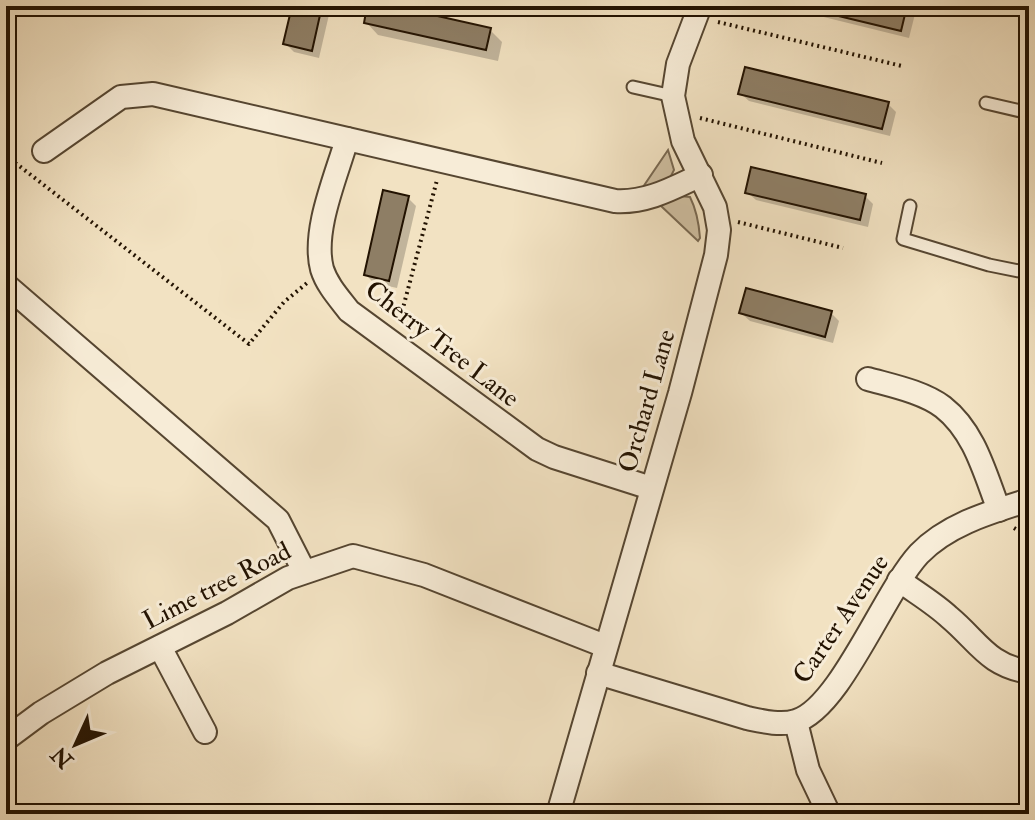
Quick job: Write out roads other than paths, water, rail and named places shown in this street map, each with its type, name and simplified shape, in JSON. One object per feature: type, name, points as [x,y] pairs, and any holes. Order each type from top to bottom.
[{"type":"street","name":"Orchard Lane","points":[[558,814],[716,255],[719,230],[715,207],[683,141],[673,96],[678,64],[705,13]]},
{"type":"street","points":[[44,151],[121,97],[153,94],[615,201],[649,198],[701,175]]},
{"type":"street","name":"Cherry Tree Lane","points":[[347,139],[320,232],[323,270],[332,290],[349,311],[519,438],[554,457],[651,488]]},
{"type":"street","points":[[6,285],[278,520],[304,571]]},
{"type":"street","points":[[868,379],[914,392],[943,407],[963,427],[974,446],[999,510]]},
{"type":"street","name":"Carter Avenue","points":[[598,673],[747,718],[796,722],[829,696],[899,580],[920,553],[942,535],[1029,500]]},
{"type":"street","name":"Lime tree Road","points":[[6,739],[41,713],[107,673],[304,571],[353,556],[424,575],[605,646]]},
{"type":"street","points":[[899,580],[948,615],[992,660],[1029,672]]},
{"type":"street","points":[[160,647],[205,732]]},
{"type":"street","points":[[796,722],[808,770],[829,814]]},
{"type":"lane","points":[[633,87],[673,96]]},
{"type":"lane","points":[[986,103],[1029,113]]},
{"type":"lane","points":[[910,206],[903,239],[989,265],[1029,273]]}]
